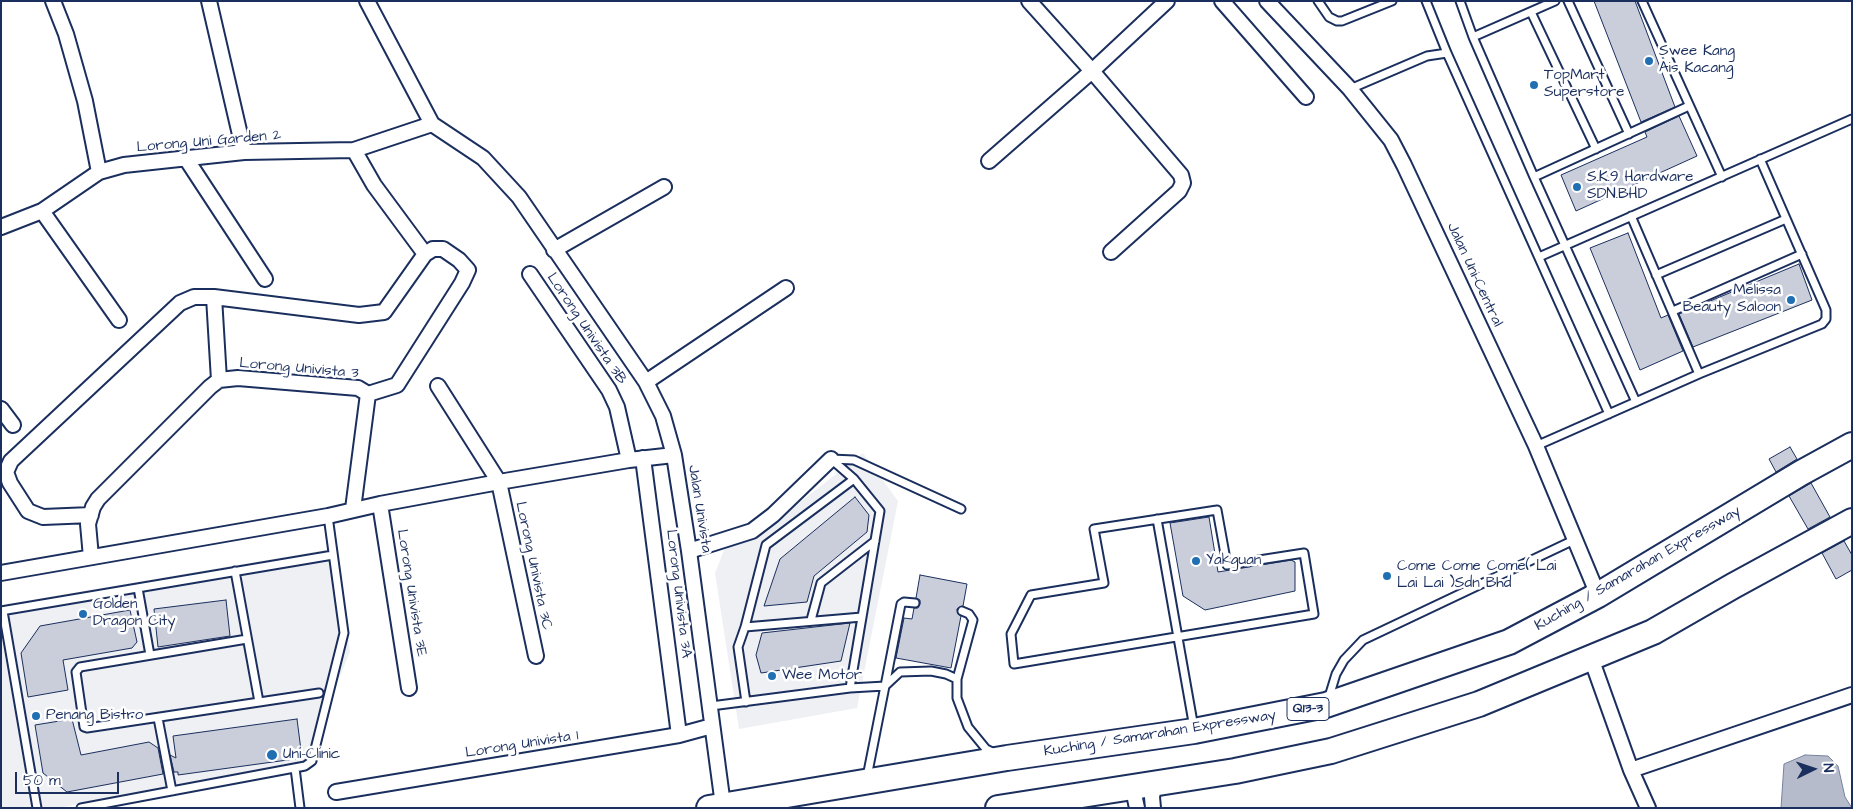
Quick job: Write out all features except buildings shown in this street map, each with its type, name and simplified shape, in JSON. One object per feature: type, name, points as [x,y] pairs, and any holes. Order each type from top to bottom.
[{"type":"highway","name":"Kuching / Samarahan Expressway","points":[[716,806],[1007,758],[1194,731],[1326,706],[1509,642],[1598,595],[1801,473],[1852,445]]},
{"type":"highway","points":[[998,808],[1134,797],[1155,782],[1235,770],[1331,751],[1479,704],[1653,632],[1852,521]]},
{"type":"street","points":[[53,1],[66,34],[85,101],[99,172]]},
{"type":"street","points":[[209,1],[244,152]]},
{"type":"street","points":[[367,1],[432,124]]},
{"type":"street","points":[[1029,1],[1092,70],[1181,175],[1183,183],[1179,192],[1110,252]]},
{"type":"street","points":[[989,161],[1167,1]]},
{"type":"street","points":[[1222,1],[1306,97]]},
{"type":"street","name":"Jalan Uni-Central","points":[[1268,1],[1350,89],[1391,140],[1536,446],[1598,595]]},
{"type":"street","name":"Lorong Uni Garden 2","points":[[1,227],[42,210],[99,172],[124,165],[244,152],[354,150],[432,124]]},
{"type":"street","name":"Jalan Univista","points":[[432,124],[483,158],[520,198],[646,382],[663,416],[674,455],[711,706],[716,806]]},
{"type":"street","points":[[354,150],[374,185],[424,254]]},
{"type":"street","points":[[185,157],[265,280]]},
{"type":"street","points":[[554,250],[664,187]]},
{"type":"street","points":[[42,210],[119,320]]},
{"type":"street","points":[[91,515],[43,517],[28,511],[10,483],[6,472],[11,461],[180,303],[194,297],[214,297],[359,315],[384,312],[424,254],[433,248],[443,248],[459,260],[468,270],[396,385],[368,394]]},
{"type":"street","name":"Lorong Univista 3B","points":[[530,274],[609,390],[616,407],[629,460]]},
{"type":"street","points":[[646,382],[786,288]]},
{"type":"street","points":[[214,297],[219,380]]},
{"type":"street","name":"Lorong Univista 3","points":[[91,557],[88,524],[98,499],[210,386],[219,380],[238,378],[358,388],[368,394],[353,509]]},
{"type":"street","points":[[438,386],[499,482]]},
{"type":"street","points":[[1,409],[13,424]]},
{"type":"street","points":[[1,573],[328,516],[353,509],[499,482],[629,460],[674,455]]},
{"type":"street","name":"Lorong Univista 3A","points":[[644,458],[679,735]]},
{"type":"street","points":[[689,551],[752,531],[773,515],[832,459]]},
{"type":"street","name":"Lorong Univista 3C","points":[[499,482],[536,656]]},
{"type":"street","name":"Lorong Univista 3E","points":[[380,504],[409,688]]},
{"type":"street","points":[[1591,658],[1631,770],[1648,808]]},
{"type":"street","points":[[1631,770],[1852,695]]},
{"type":"street","name":"Lorong Univista 1","points":[[336,792],[679,735],[712,726]]},
{"type":"street","points":[[1153,808],[1152,797],[1155,782]]},
{"type":"lane","points":[[1318,1],[1328,17],[1337,21],[1388,2]]},
{"type":"lane","points":[[1426,1],[1447,53],[1610,414]]},
{"type":"lane","points":[[1460,1],[1473,36],[1534,177],[1636,402]]},
{"type":"lane","points":[[1473,36],[1555,1]]},
{"type":"lane","points":[[1568,1],[1629,134]]},
{"type":"lane","points":[[1642,1],[1722,177]]},
{"type":"lane","points":[[1531,12],[1596,149]]},
{"type":"lane","points":[[1350,89],[1428,56],[1447,53]]},
{"type":"lane","points":[[1534,177],[1689,106]]},
{"type":"lane","points":[[1539,257],[1852,118]]},
{"type":"lane","points":[[1536,446],[1699,374],[1822,324],[1826,318],[1826,310],[1760,159]]},
{"type":"lane","points":[[1631,216],[1699,374]]},
{"type":"lane","points":[[1656,276],[1786,219]]},
{"type":"lane","points":[[1673,311],[1802,254]]},
{"type":"lane","points":[[832,459],[854,479],[880,511],[850,688]]},
{"type":"lane","points":[[832,459],[854,460],[961,509]]},
{"type":"lane","points":[[746,702],[738,647],[746,627],[766,545],[854,479]]},
{"type":"lane","points":[[1217,510],[1227,565],[1304,553],[1314,614],[1177,636],[1014,664],[1011,634],[1032,595],[1104,583],[1094,529],[1217,510]]},
{"type":"lane","points":[[81,808],[305,766],[312,761],[344,640],[328,516]]},
{"type":"lane","points":[[1157,519],[1194,731]]},
{"type":"lane","points":[[1326,706],[1336,674],[1344,660],[1363,640],[1574,540]]},
{"type":"lane","points":[[811,620],[821,583],[875,541]]},
{"type":"lane","points":[[37,808],[2,611],[333,555]]},
{"type":"lane","points":[[235,571],[259,702]]},
{"type":"lane","points":[[138,588],[150,655]]},
{"type":"lane","points":[[866,782],[901,604],[904,602],[915,602]]},
{"type":"lane","points":[[962,611],[969,614],[973,620],[957,679],[957,698],[968,727],[986,749],[1007,758]]},
{"type":"lane","points":[[746,627],[862,617]]},
{"type":"lane","points":[[248,639],[80,667],[76,672],[84,727],[158,718],[319,693]]},
{"type":"lane","points":[[711,706],[850,688],[884,686],[900,672],[930,671],[946,674],[957,679]]},
{"type":"lane","points":[[158,718],[172,791]]},
{"type":"lane","points":[[295,768],[300,808]]},
{"type":"shaded area","points":[[863,453],[898,501],[857,708],[739,729],[715,573],[728,540],[754,538]]},
{"type":"shaded area","points":[[337,548],[350,652],[304,763],[58,808],[1,808],[1,605]]},
{"type":"water","points":[[1805,755],[1828,756],[1838,766],[1845,797],[1852,808],[1781,808],[1784,764]]},
{"type":"place","name":"Swee Kang Ais Kacang","points":[[1649,61]]},
{"type":"place","name":"TopMart Superstore","points":[[1534,85]]},
{"type":"place","name":"S.K.9 Hardware SDN.BHD","points":[[1577,187]]},
{"type":"place","name":"Melissa Beauty Saloon","points":[[1791,300]]},
{"type":"place","name":"Yakguan","points":[[1196,561]]},
{"type":"place","name":"Come Come Come( Lai Lai Lai )Sdn Bhd","points":[[1387,576]]},
{"type":"place","name":"Golden Dragon City","points":[[83,614]]},
{"type":"place","name":"Wee Motor","points":[[772,676]]},
{"type":"place","name":"Penang Bistro","points":[[36,716]]},
{"type":"place","name":"Uni-Clinic","points":[[272,755]]}]
